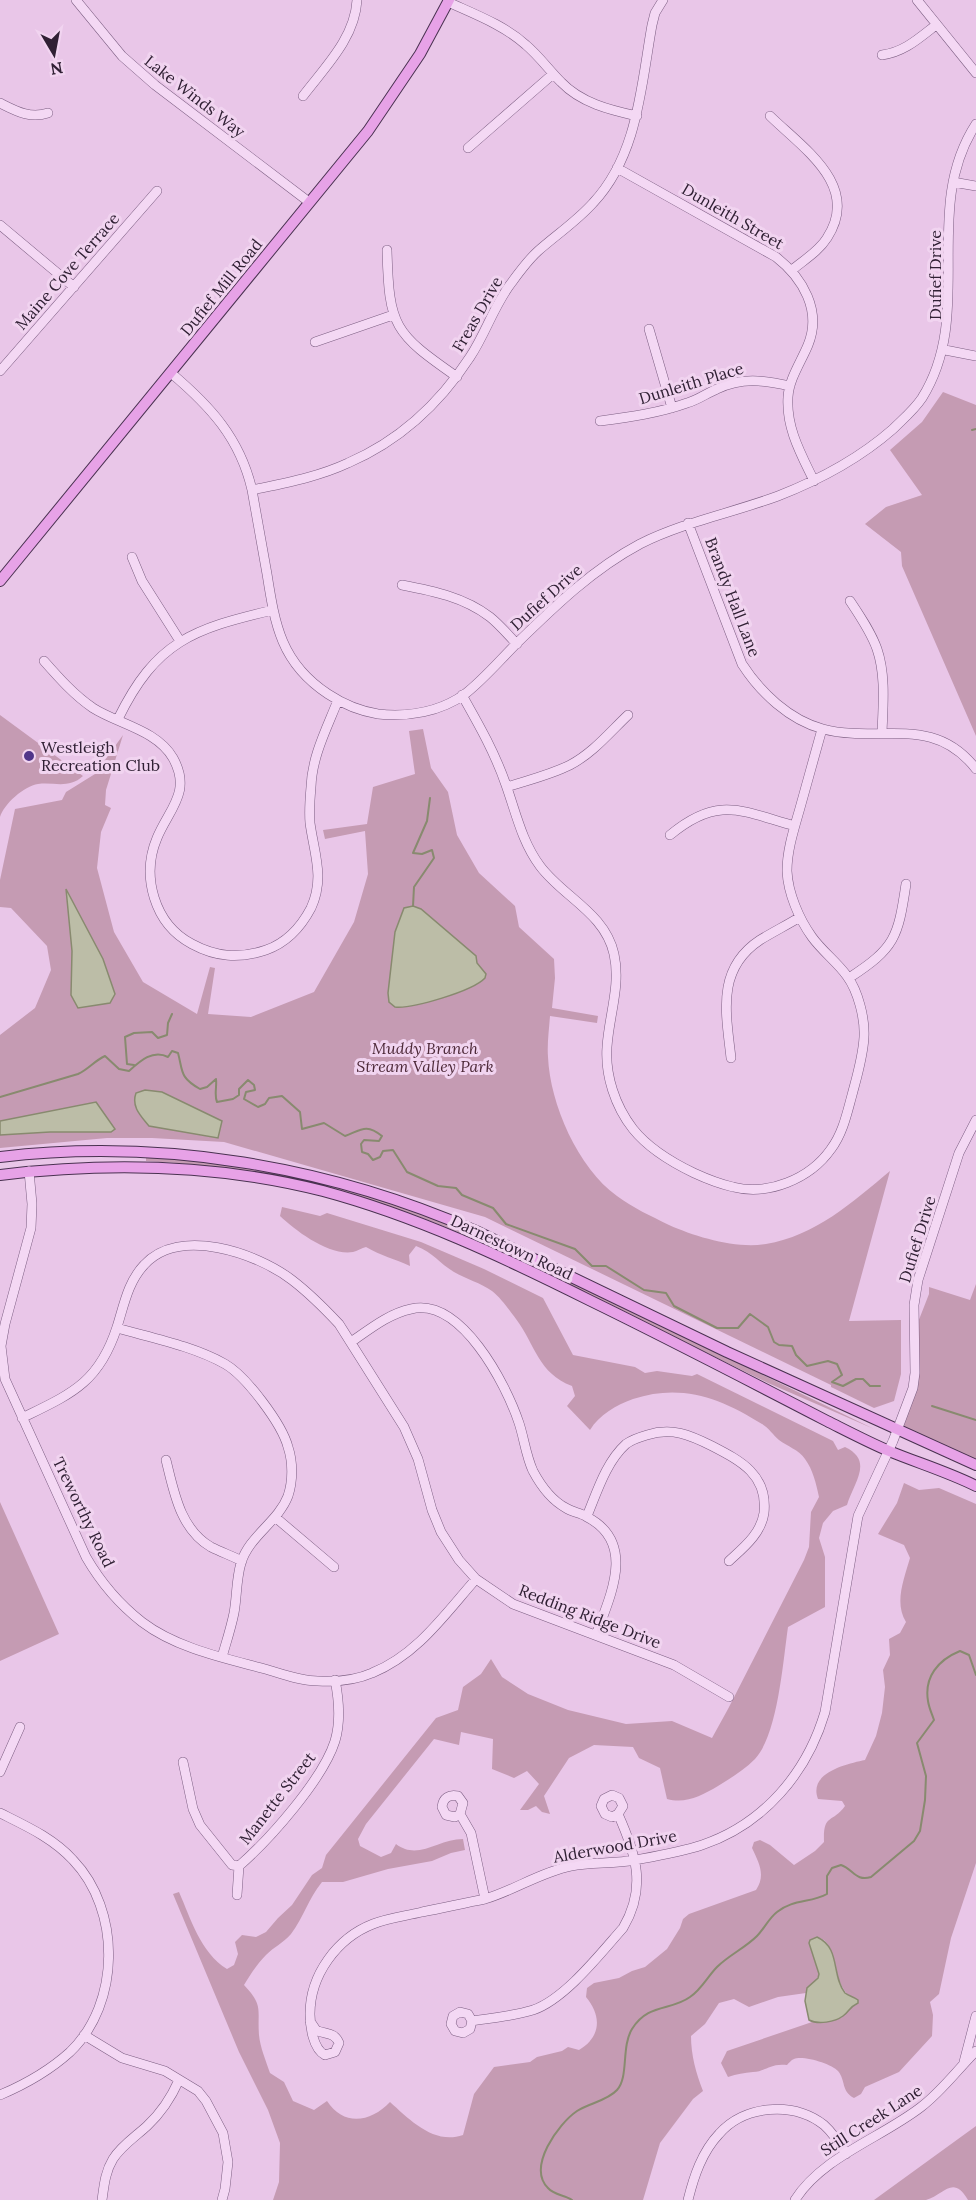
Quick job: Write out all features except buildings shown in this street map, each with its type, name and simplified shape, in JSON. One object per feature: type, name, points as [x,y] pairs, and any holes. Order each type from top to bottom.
[{"type":"main road","name":"Dufief Mill Road","points":[[0,581],[368,131],[420,54],[449,1]]},
{"type":"main road","name":"Darnestown Road","points":[[0,1157],[29,1153],[109,1151],[219,1159],[294,1171],[375,1192],[476,1231],[727,1352],[976,1486]]},
{"type":"main road","name":"Darnestown Road","points":[[0,1175],[108,1166],[195,1170],[280,1182],[382,1209],[435,1227],[893,1440],[976,1465]]},
{"type":"street","name":"Lake Winds Way","points":[[76,0],[122,56],[138,70],[309,202]]},
{"type":"street","points":[[303,96],[346,39],[357,0]]},
{"type":"street","name":"Freas Drive","points":[[252,490],[326,471],[369,453],[412,423],[457,377],[476,348],[495,307],[510,284],[537,252],[594,202],[617,168],[637,116],[653,19],[663,0]]},
{"type":"street","points":[[917,0],[976,73]]},
{"type":"street","points":[[449,1],[515,36],[527,45],[563,85],[584,99],[612,110],[637,116]]},
{"type":"street","points":[[882,55],[895,53],[908,47],[936,25]]},
{"type":"street","points":[[468,148],[553,74]]},
{"type":"street","points":[[0,103],[22,113],[32,115],[48,113]]},
{"type":"street","points":[[770,116],[827,171],[838,199],[837,215],[827,239],[816,252],[792,270]]},
{"type":"street","name":"Dufief Drive","points":[[171,372],[203,400],[237,447],[252,490],[280,638],[295,664],[312,683],[354,708],[374,713],[407,715],[423,712],[445,705],[479,682],[563,598],[597,571],[640,545],[688,523],[776,496],[814,481],[860,455],[919,403],[931,386],[949,336],[952,310],[950,203],[956,164],[963,144],[976,124]]},
{"type":"street","name":"Dunleith Street","points":[[617,168],[776,256],[792,270],[805,288],[813,314],[809,342],[790,386],[788,399],[790,427],[814,481]]},
{"type":"street","points":[[953,182],[976,186]]},
{"type":"street","name":"Maine Cove Terrace","points":[[0,371],[157,191]]},
{"type":"street","points":[[0,225],[74,287]]},
{"type":"street","points":[[387,250],[388,287],[393,315],[405,336],[417,349],[457,377]]},
{"type":"street","points":[[315,342],[393,315]]},
{"type":"street","points":[[649,329],[672,408]]},
{"type":"street","points":[[945,350],[976,356]]},
{"type":"street","name":"Dunleith Place","points":[[600,421],[672,408],[740,380],[760,380],[790,386]]},
{"type":"street","name":"Brandy Hall Lane","points":[[688,523],[734,646],[746,670],[782,708],[822,729],[919,735],[943,741],[968,758],[976,769]]},
{"type":"street","points":[[132,557],[142,581],[180,641]]},
{"type":"street","points":[[402,585],[441,593],[469,603],[491,618],[517,644]]},
{"type":"street","points":[[850,601],[867,626],[878,650],[882,676],[882,733]]},
{"type":"street","points":[[118,719],[142,676],[180,641],[198,631],[221,623],[273,610]]},
{"type":"street","points":[[44,661],[81,699],[161,743],[173,757],[180,781],[177,803],[157,838],[151,860],[150,879],[154,899],[163,917],[184,940],[216,955],[251,955],[274,947],[298,928],[310,908],[316,895],[319,867],[310,822],[311,784],[316,756],[338,700]]},
{"type":"street","points":[[462,695],[492,747],[528,848],[556,885],[585,909],[602,926],[608,936],[614,952],[617,986],[607,1047],[612,1086],[618,1105],[634,1131],[650,1147],[675,1163],[708,1179],[734,1188],[758,1189],[777,1186],[801,1177],[818,1164],[832,1149],[843,1128],[862,1055],[864,1023],[849,978],[812,937],[800,917],[787,873],[795,826],[822,729]]},
{"type":"street","points":[[507,787],[571,764],[598,745],[628,714]]},
{"type":"street","points":[[670,835],[686,822],[713,810],[744,812],[795,826]]},
{"type":"street","points":[[849,978],[879,957],[887,948],[901,920],[906,885]]},
{"type":"street","points":[[731,1058],[725,1010],[726,991],[733,969],[742,955],[758,941],[800,917]]},
{"type":"street","name":"Dufief Drive","points":[[893,1440],[913,1388],[915,1372],[914,1305],[918,1280],[959,1153],[976,1120]]},
{"type":"street","name":"Treworthy Road","points":[[29,1171],[32,1204],[31,1228],[1,1346],[5,1379],[86,1557],[119,1603],[144,1624],[171,1639],[222,1657],[317,1682],[351,1679],[372,1673],[405,1656],[476,1580]]},
{"type":"street","name":"Redding Ridge Drive","points":[[22,1418],[68,1395],[86,1382],[105,1359],[132,1281],[144,1264],[170,1249],[202,1245],[223,1249],[255,1260],[290,1279],[325,1309],[351,1342],[404,1426],[418,1460],[432,1510],[441,1532],[459,1560],[476,1580],[513,1604],[674,1665],[729,1697]]},
{"type":"street","points":[[351,1342],[389,1316],[412,1308],[426,1308],[449,1316],[466,1331],[508,1394],[531,1467],[540,1483],[554,1500],[567,1509],[587,1516],[608,1536],[617,1559],[616,1578],[596,1635]]},
{"type":"street","points":[[117,1328],[189,1350],[234,1370],[252,1387],[281,1431],[288,1446],[292,1473],[290,1490],[275,1517],[259,1533],[242,1561],[234,1611],[222,1657]]},
{"type":"street","points":[[587,1516],[609,1467],[633,1439],[657,1432],[689,1434],[743,1462],[761,1487],[762,1521],[753,1538],[729,1561]]},
{"type":"street","name":"Alderwood Drive","points":[[310,2021],[311,2000],[323,1968],[337,1949],[359,1931],[383,1920],[485,1899],[556,1870],[635,1860],[703,1845],[754,1818],[783,1791],[806,1759],[825,1712],[858,1516],[893,1440]]},
{"type":"street","points":[[166,1460],[176,1502],[189,1526],[210,1546],[242,1561]]},
{"type":"street","points":[[275,1517],[333,1567]]},
{"type":"street","name":"Manette Street","points":[[237,1895],[240,1866],[258,1850],[283,1821],[328,1759],[335,1740],[338,1721],[338,1696],[335,1680]]},
{"type":"street","points":[[0,1772],[20,1727]]},
{"type":"street","points":[[183,1762],[193,1809],[200,1825],[232,1865],[240,1866]]},
{"type":"street","points":[[0,1813],[42,1836],[74,1860],[88,1880],[99,1904],[106,1929],[109,1956],[106,1985],[96,2013],[84,2035],[71,2051],[45,2072],[0,2095]]},
{"type":"street","points":[[460,1814],[471,1833],[485,1899]]},
{"type":"street","points":[[472,2021],[534,2009],[564,1991],[614,1938],[630,1917],[637,1891],[635,1860],[618,1814]]},
{"type":"street","name":"Still Creek Lane","points":[[963,2064],[976,2016]]},
{"type":"street","points":[[84,2035],[122,2058],[165,2071],[198,2091],[223,2133],[228,2162],[222,2200]]},
{"type":"street","name":"Still Creek Lane","points":[[795,2200],[810,2179],[921,2107],[939,2092],[976,2051]]},
{"type":"street","points":[[102,2200],[105,2176],[113,2159],[160,2112],[173,2095],[179,2080]]},
{"type":"street","points":[[688,2200],[696,2172],[708,2148],[719,2134],[739,2118],[761,2111],[789,2110],[808,2115],[824,2126],[846,2154]]},
{"type":"green space","points":[[943,392],[976,405],[976,736],[902,566],[901,552],[865,524],[886,507],[922,495],[890,450],[922,422]]},
{"type":"green space","name":"Westleigh Recreation Club","points":[[0,715],[83,776],[67,784],[33,785],[10,801],[0,817]]},
{"type":"green space","name":"Muddy Branch Stream Valley Park","points":[[423,729],[431,768],[448,792],[457,835],[479,873],[515,906],[519,927],[554,959],[552,1008],[598,1016],[597,1023],[550,1016],[548,1052],[550,1075],[560,1114],[579,1152],[603,1184],[629,1204],[669,1225],[716,1241],[754,1245],[784,1240],[817,1226],[847,1206],[890,1171],[849,1321],[901,1320],[901,1374],[894,1401],[874,1408],[485,1217],[224,1142],[107,1138],[0,1148],[0,1035],[35,1008],[51,970],[47,946],[11,908],[0,907],[0,880],[15,809],[62,800],[66,792],[95,774],[123,735],[106,790],[105,805],[111,808],[101,832],[97,868],[114,932],[143,982],[197,1014],[210,967],[215,968],[208,1014],[251,1017],[314,992],[354,922],[368,874],[365,831],[325,839],[323,830],[367,824],[373,787],[415,774],[409,731]]},
{"type":"green space","points":[[146,1157],[221,1163],[339,1186],[428,1215],[494,1244],[874,1429],[768,1383],[477,1240],[397,1209],[315,1185],[274,1176],[189,1164],[146,1161]]},
{"type":"green space","points":[[282,1207],[320,1216],[327,1213],[421,1242],[484,1269],[543,1298],[573,1355],[635,1367],[645,1373],[657,1371],[692,1376],[697,1374],[833,1441],[838,1450],[845,1447],[859,1459],[860,1473],[847,1505],[833,1511],[823,1523],[819,1538],[825,1557],[825,1607],[788,1627],[774,1715],[763,1748],[755,1759],[737,1774],[706,1793],[687,1800],[674,1800],[667,1799],[660,1768],[639,1758],[633,1747],[594,1745],[569,1758],[544,1796],[550,1814],[542,1812],[536,1806],[528,1810],[520,1810],[539,1784],[527,1771],[514,1778],[492,1769],[493,1739],[461,1732],[459,1745],[434,1739],[366,1824],[358,1839],[360,1846],[381,1857],[391,1853],[396,1844],[404,1849],[420,1850],[463,1839],[465,1850],[432,1861],[388,1869],[343,1882],[322,1882],[291,1934],[263,1958],[244,1985],[257,2003],[260,2040],[270,2073],[284,2082],[293,2101],[314,2110],[327,2101],[341,2115],[358,2119],[375,2114],[390,2102],[414,2123],[432,2134],[442,2137],[463,2135],[474,2094],[494,2067],[530,2062],[537,2057],[562,2051],[568,2047],[579,2050],[592,2039],[597,2019],[586,1997],[587,1988],[594,1983],[619,1978],[645,1967],[667,1949],[683,1919],[689,1914],[756,1890],[761,1874],[752,1848],[754,1842],[760,1840],[770,1845],[794,1865],[815,1851],[824,1842],[825,1827],[829,1820],[845,1806],[842,1801],[818,1799],[816,1790],[818,1782],[823,1776],[839,1767],[865,1760],[876,1736],[882,1713],[885,1687],[883,1670],[890,1655],[889,1639],[900,1633],[906,1622],[902,1615],[900,1599],[910,1558],[904,1545],[878,1534],[897,1503],[904,1483],[919,1490],[939,1488],[976,1504],[976,1863],[951,1938],[939,1994],[930,2002],[933,2015],[932,2036],[899,2072],[865,2087],[861,2094],[854,2098],[845,2089],[835,2068],[810,2059],[793,2059],[787,2065],[776,2065],[728,2077],[721,2063],[727,2051],[812,2022],[841,2018],[849,2008],[856,2005],[841,1984],[828,1944],[817,1938],[810,1940],[819,1974],[806,1993],[778,1997],[749,2007],[734,1999],[719,2003],[705,2024],[691,2036],[694,2064],[703,2091],[693,2099],[660,2143],[643,2200],[273,2200],[279,2182],[280,2143],[268,2110],[239,2052],[173,1894],[179,1892],[197,1934],[210,1954],[227,1969],[234,1965],[238,1954],[235,1942],[242,1935],[256,1937],[266,1932],[292,1905],[312,1875],[322,1868],[326,1855],[436,1718],[458,1710],[463,1687],[481,1674],[491,1659],[502,1677],[528,1694],[568,1710],[626,1724],[672,1721],[712,1738],[804,1560],[809,1547],[811,1512],[819,1497],[810,1468],[800,1453],[747,1415],[716,1400],[684,1393],[651,1394],[620,1404],[608,1411],[590,1430],[567,1406],[575,1396],[572,1386],[552,1374],[545,1366],[516,1319],[492,1291],[454,1272],[416,1246],[409,1255],[410,1266],[366,1247],[353,1252],[344,1252],[324,1246],[295,1229],[280,1216]]},
{"type":"green space","points":[[976,1284],[976,1465],[897,1430],[909,1400],[913,1335],[929,1294],[929,1287],[970,1300]]},
{"type":"green space","points":[[0,1502],[59,1634],[0,1661]]},
{"type":"green space","points":[[976,2126],[976,2200],[968,2200],[963,2192],[953,2187],[926,2200],[874,2200]]},
{"type":"shaded area","points":[[66,889],[103,959],[115,994],[110,1003],[78,1008],[71,995],[72,951]]},
{"type":"shaded area","points":[[413,906],[421,909],[476,956],[477,963],[486,974],[485,978],[478,983],[456,993],[415,1005],[395,1007],[389,1002],[388,993],[395,932],[404,908]]},
{"type":"shaded area","points":[[145,1090],[162,1092],[222,1121],[218,1138],[149,1126],[135,1103],[136,1093]]},
{"type":"shaded area","points":[[96,1102],[115,1129],[111,1132],[0,1135],[0,1121]]},
{"type":"shaded area","points":[[817,1937],[830,1948],[838,1978],[845,1993],[858,2000],[858,2003],[843,2016],[826,2022],[809,2020],[805,2001],[807,1988],[818,1978],[819,1974],[809,1943]]},
{"type":"waterway","points":[[972,430],[976,429]]},
{"type":"waterway","points":[[413,906],[414,887],[434,858],[432,850],[422,854],[413,853],[427,821],[430,798]]},
{"type":"waterway","points":[[134,1065],[127,1064],[125,1037],[134,1033],[152,1032],[158,1038],[167,1035],[168,1023],[172,1014]]},
{"type":"waterway","points":[[0,1097],[78,1074],[105,1056],[119,1069],[129,1071],[147,1057],[157,1054],[168,1057],[172,1051],[178,1053],[183,1073],[193,1085],[200,1089],[207,1087],[216,1079],[217,1102],[233,1099],[239,1095],[239,1089],[248,1080],[254,1085],[255,1090],[246,1092],[244,1099],[258,1107],[265,1104],[269,1098],[282,1096],[300,1112],[302,1129],[324,1123],[345,1136],[364,1129],[372,1130],[382,1136],[379,1141],[364,1140],[361,1144],[362,1152],[368,1154],[373,1160],[380,1157],[383,1151],[393,1150],[407,1172],[438,1186],[456,1188],[462,1195],[493,1208],[506,1224],[575,1249],[592,1266],[606,1266],[644,1290],[666,1293],[674,1306],[717,1328],[738,1328],[750,1314],[768,1327],[774,1342],[779,1345],[792,1346],[796,1355],[807,1366],[828,1361],[837,1364],[842,1375],[832,1382],[843,1386],[856,1379],[863,1379],[870,1386],[880,1386]]},
{"type":"waterway","points":[[932,1406],[976,1420]]},
{"type":"waterway","points":[[572,2200],[553,2192],[542,2179],[541,2169],[547,2147],[569,2117],[617,2090],[623,2078],[629,2036],[638,2021],[652,2011],[683,2001],[694,1994],[717,1967],[760,1933],[774,1914],[796,1903],[827,1894],[827,1876],[832,1868],[841,1865],[862,1878],[871,1877],[914,1841],[920,1831],[926,1776],[917,1743],[934,1720],[928,1701],[928,1684],[939,1664],[960,1651],[969,1655],[976,1675]]},
{"type":"place","name":"Westleigh Recreation Club","points":[[29,756]]}]
